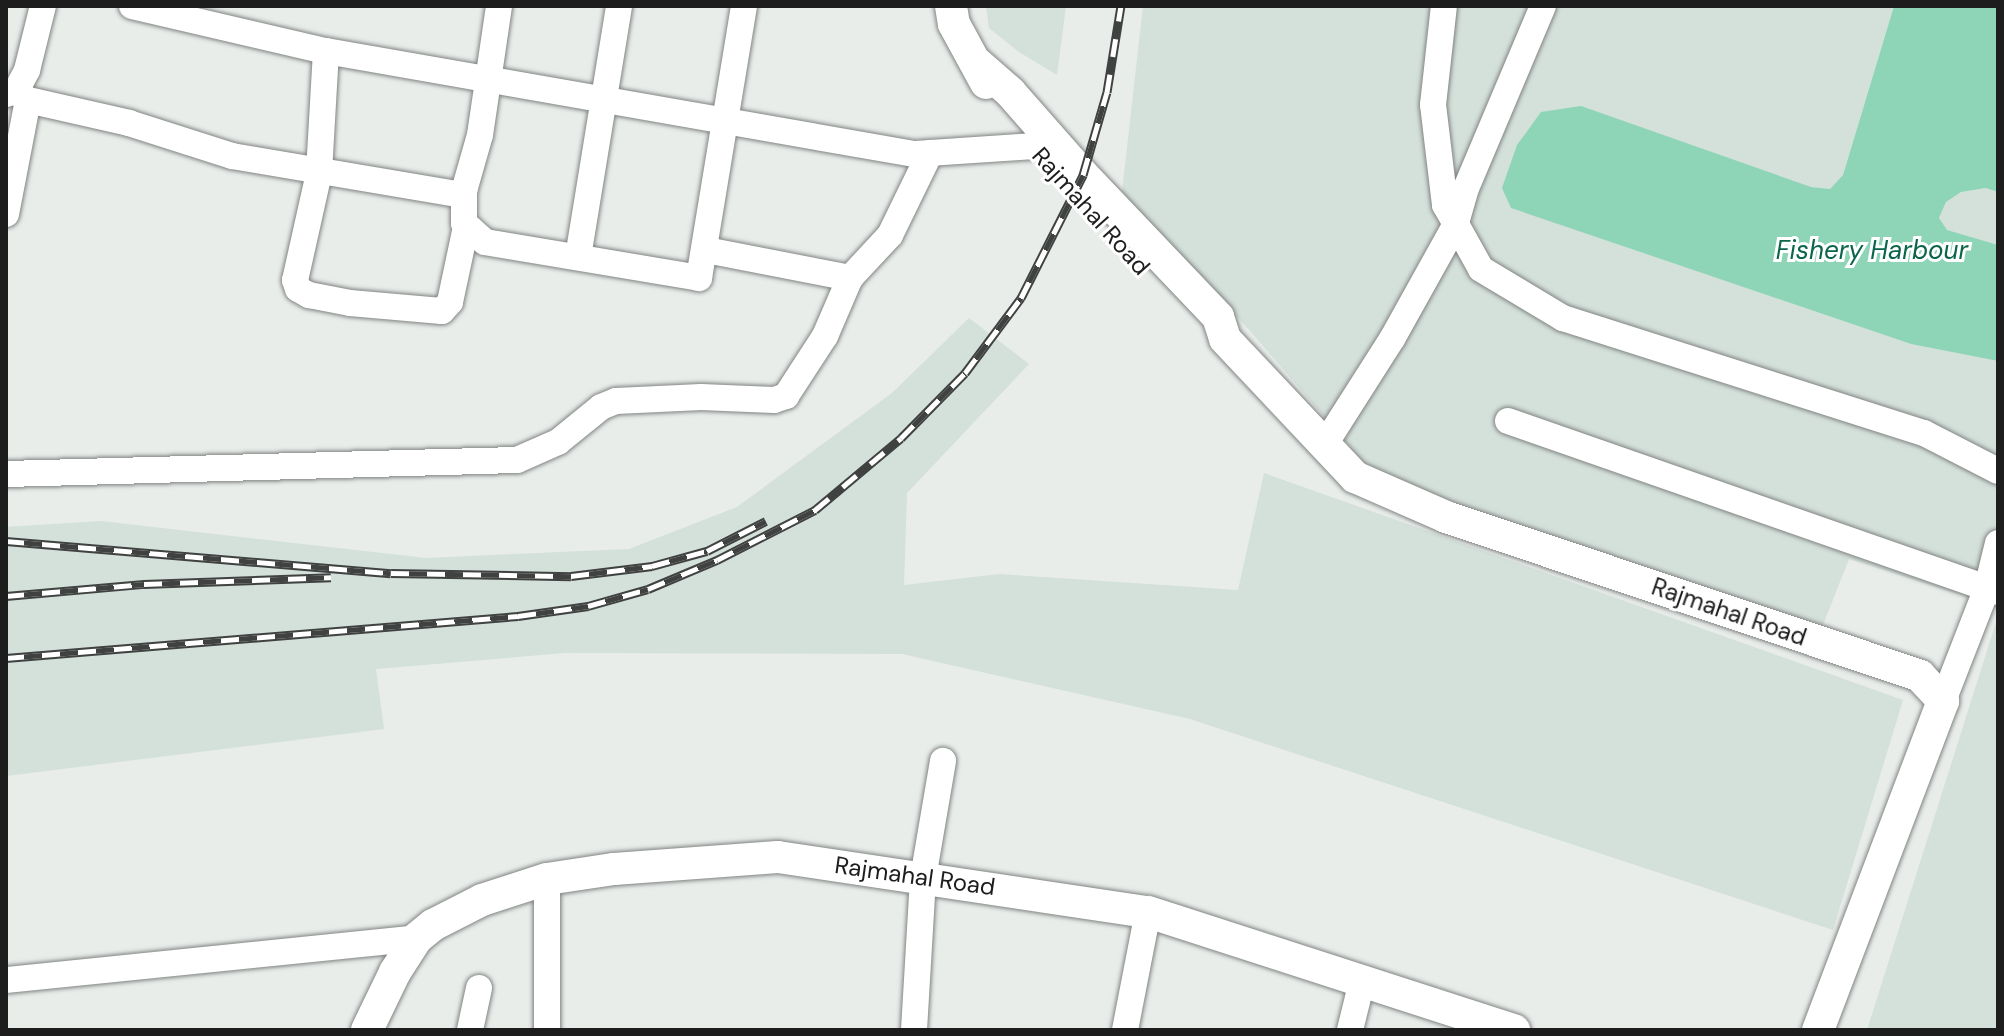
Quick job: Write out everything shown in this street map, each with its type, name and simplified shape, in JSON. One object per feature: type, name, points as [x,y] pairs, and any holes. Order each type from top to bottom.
[{"type":"main road","name":"Rajmahal Road","points":[[951,6],[954,24],[978,64],[994,103],[1075,198],[1205,332],[1225,339]]},
{"type":"main road","name":"Rajmahal Road","points":[[978,64],[1010,92],[1218,317],[1225,339],[1355,477],[1395,497],[1920,676],[1943,701]]},
{"type":"main road","points":[[1818,1030],[1943,701]]},
{"type":"main road","name":"Rajmahal Road","points":[[367,1030],[395,972],[417,938],[433,925],[482,900],[547,879],[614,869],[778,857],[1148,912],[1514,1030]]},
{"type":"street","points":[[6,214],[17,95],[27,70],[43,6]]},
{"type":"street","points":[[326,51],[319,173],[295,280],[298,289],[309,295],[350,303],[447,309],[466,227],[464,191],[490,80],[499,6]]},
{"type":"street","points":[[578,257],[619,6]]},
{"type":"street","points":[[466,227],[485,242],[690,279],[699,278],[744,6]]},
{"type":"street","points":[[1444,6],[1433,105],[1445,205],[1481,269],[1563,318],[1924,433],[1998,471]]},
{"type":"street","points":[[1325,444],[1392,339],[1456,224],[1466,188],[1543,6]]},
{"type":"street","points":[[143,7],[326,51],[914,154],[1033,146]]},
{"type":"street","points":[[17,95],[129,123],[232,156],[457,194],[464,191]]},
{"type":"street","points":[[6,474],[517,460],[558,442],[601,407],[616,401],[701,397],[774,400],[786,396],[825,336],[850,278],[890,235],[930,153]]},
{"type":"street","points":[[706,250],[850,278]]},
{"type":"street","points":[[1508,421],[1993,590]]},
{"type":"street","points":[[1943,701],[1993,590],[1998,543]]},
{"type":"street","points":[[914,1030],[923,878],[943,761]]},
{"type":"street","points":[[547,879],[547,1030]]},
{"type":"street","points":[[1125,1030],[1148,912]]},
{"type":"street","points":[[6,980],[417,938]]},
{"type":"street","points":[[1350,1030],[1362,981]]},
{"type":"street","points":[[470,1030],[479,988]]},
{"type":"shaded area","points":[[986,6],[1066,6],[1057,75],[1019,52],[989,28]]},
{"type":"shaded area","points":[[1143,6],[1894,6],[1843,175],[1830,189],[1811,187],[1512,208],[1911,344],[1998,361],[1998,607],[1849,559],[1821,630],[1422,494],[1362,461],[1251,332],[1122,192]]},
{"type":"shaded area","points":[[1987,188],[1998,192],[1998,245],[1946,230],[1939,218],[1946,202],[1961,192]]},
{"type":"shaded area","points":[[969,318],[1029,364],[907,493],[904,585],[999,574],[1238,590],[1264,473],[1903,700],[1833,930],[1190,719],[902,654],[565,653],[376,669],[384,729],[6,776],[6,527],[101,521],[426,558],[629,549],[737,507],[892,393]]},
{"type":"shaded area","points":[[1998,616],[1998,1030],[1867,1030]]},
{"type":"water","name":"Fishery Harbour","points":[[1894,6],[1998,6],[1998,192],[1986,188],[1961,192],[1946,202],[1939,218],[1947,230],[1998,245],[1998,361],[1911,344],[1511,208],[1502,188],[1517,145],[1541,112],[1581,106],[1811,187],[1830,189],[1843,175]]},
{"type":"railway","points":[[6,658],[518,616],[588,606],[648,589],[717,560],[815,510],[901,438],[965,373],[1021,298],[1083,175],[1107,92],[1121,6]]},
{"type":"railway","points":[[6,541],[391,573],[571,576],[652,566],[707,551],[766,521]]},
{"type":"railway","points":[[6,596],[144,584],[331,577]]}]
